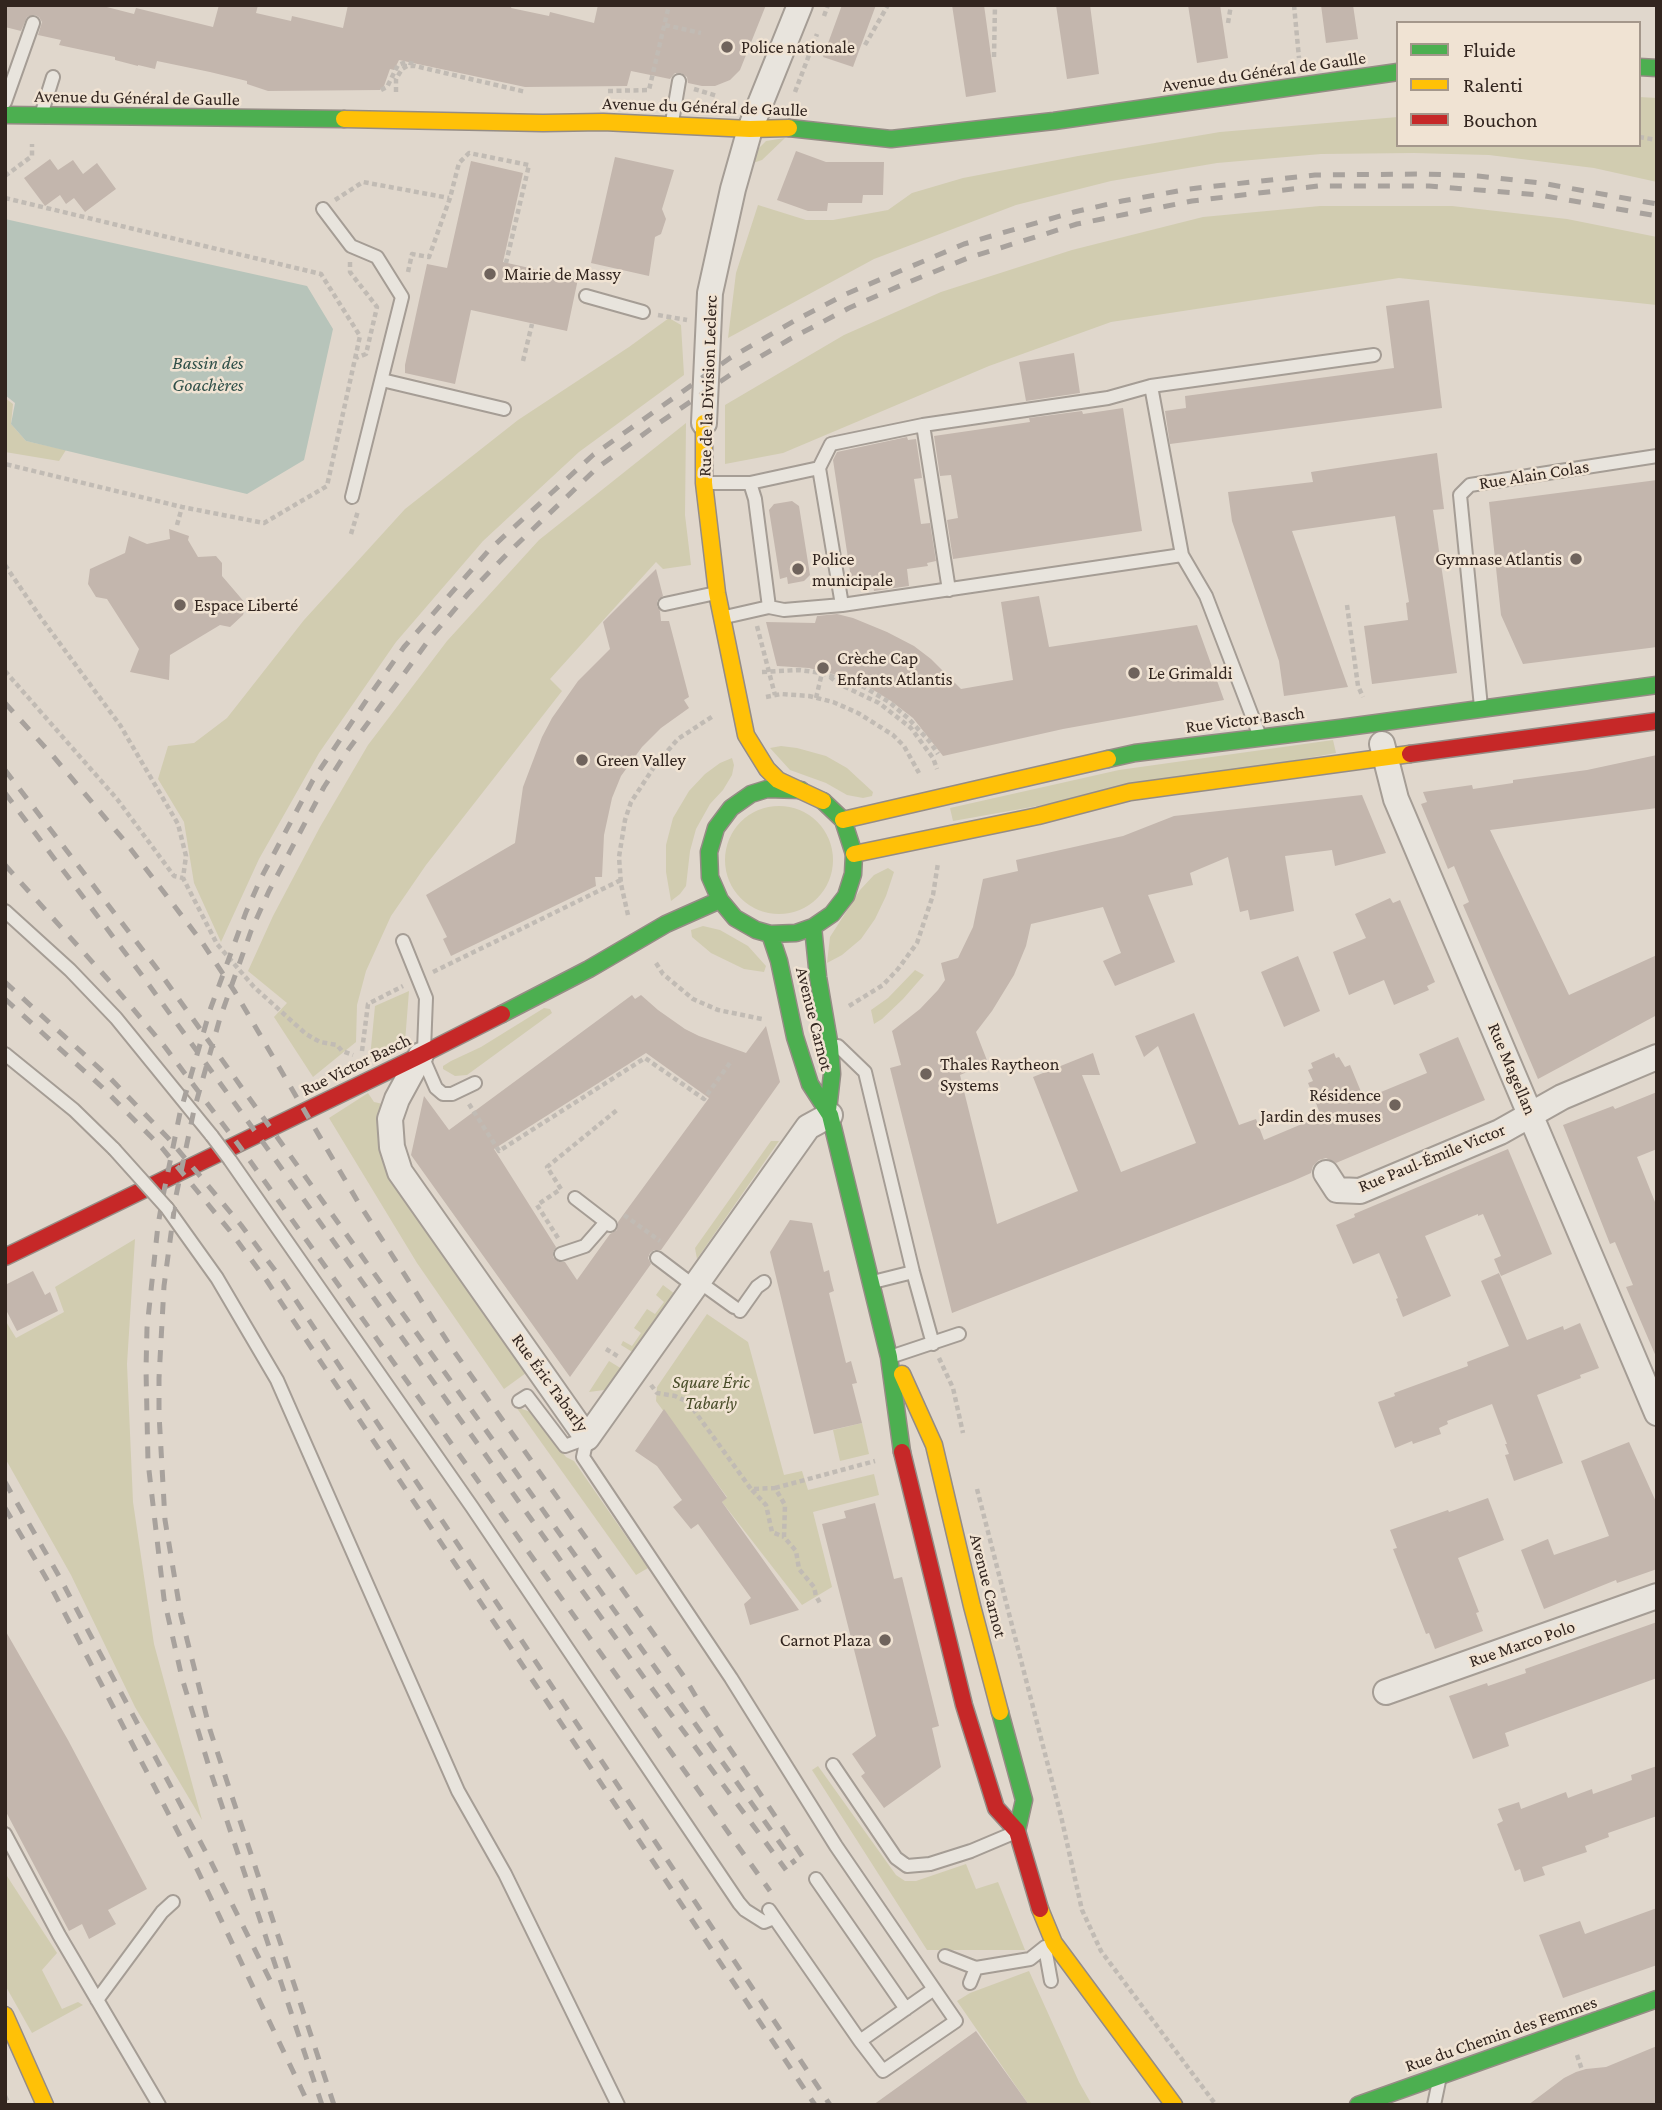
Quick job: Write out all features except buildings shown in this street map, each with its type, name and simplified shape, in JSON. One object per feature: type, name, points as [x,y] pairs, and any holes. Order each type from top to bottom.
[{"type":"street","name":"Rue de la Division Leclerc","points":[[800,5],[750,129],[733,189],[710,293],[704,483],[708,599],[721,618],[746,735],[778,780],[801,790]]},
{"type":"street","name":"Avenue du Général de Gaulle","points":[[5,115],[603,122],[802,129],[891,139],[1067,119],[1396,72]]},
{"type":"street","name":"Rue Victor Basch","points":[[844,820],[1135,753],[1657,685]]},
{"type":"street","points":[[855,854],[1038,816],[1130,792],[1657,721]]},
{"type":"street","name":"Rue Magellan","points":[[1376,723],[1396,799],[1657,1413]]},
{"type":"street","points":[[740,752],[746,735]]},
{"type":"street","points":[[723,817],[738,781]]},
{"type":"street","points":[[767,789],[801,790],[820,798],[844,820],[855,854],[853,874],[846,896],[832,914],[813,927],[796,933],[770,934],[756,930],[735,918],[720,900],[710,877],[709,852],[716,828],[723,817],[751,794],[767,789]]},
{"type":"street","name":"Rue Victor Basch","points":[[5,1256],[78,1212],[423,1054],[589,969],[666,924],[720,900]]},
{"type":"street","name":"Avenue Carnot","points":[[813,927],[832,1074],[829,1112],[889,1357],[902,1452],[964,1705],[996,1808],[1017,1831],[1054,1943],[1174,2105]]},
{"type":"street","name":"Avenue Carnot","points":[[770,934],[779,961],[795,1037],[810,1084],[829,1112]]},
{"type":"street","name":"Rue Éric Tabarly","points":[[423,1054],[397,1099],[390,1119],[391,1147],[400,1172],[587,1438],[808,1127],[829,1112]]},
{"type":"street","name":"Rue Paul-Émile Victor","points":[[1326,1173],[1337,1190],[1360,1191],[1500,1132],[1562,1097],[1657,1057]]},
{"type":"street","name":"Avenue Carnot","points":[[889,1357],[903,1376],[934,1445],[972,1606],[1024,1800],[1017,1831]]},
{"type":"street","name":"Rue Marco Polo","points":[[1386,1692],[1657,1596]]},
{"type":"street","name":"Rue du Chemin des Femmes","points":[[1358,2105],[1657,1999]]},
{"type":"street","points":[[5,2015],[45,2105]]},
{"type":"lane","points":[[5,102],[33,23]]},
{"type":"lane","points":[[41,116],[53,76]]},
{"type":"lane","points":[[671,125],[679,81]]},
{"type":"lane","points":[[323,209],[351,246],[377,257],[402,297],[352,497]]},
{"type":"lane","points":[[586,296],[643,312]]},
{"type":"lane","points":[[842,605],[820,468],[831,444],[923,425],[1108,398],[1151,386],[1374,355]]},
{"type":"lane","points":[[382,380],[504,409]]},
{"type":"lane","points":[[1151,386],[1182,555],[1206,596],[1261,737]]},
{"type":"lane","points":[[923,425],[949,590]]},
{"type":"lane","name":"Rue Alain Colas","points":[[1481,707],[1460,495],[1470,485],[1657,456]]},
{"type":"lane","points":[[704,483],[750,483],[820,468]]},
{"type":"lane","points":[[750,483],[755,499],[769,607]]},
{"type":"lane","points":[[721,618],[769,607],[794,610],[842,605],[1182,555]]},
{"type":"lane","points":[[665,604],[708,599]]},
{"type":"lane","points":[[794,610],[816,617]]},
{"type":"lane","points":[[714,646],[740,752]]},
{"type":"lane","points":[[5,911],[70,970],[116,1018],[212,1136],[472,1507],[739,1903],[764,1922],[771,1914],[883,2071],[956,2021],[836,1846],[731,1678],[583,1457],[587,1438]]},
{"type":"lane","points":[[403,941],[426,998],[423,1054],[436,1088],[443,1094],[452,1094],[475,1083]]},
{"type":"lane","points":[[828,1037],[865,1072],[933,1344]]},
{"type":"lane","points":[[5,1054],[74,1111],[167,1208],[217,1278],[277,1380],[458,1791],[505,1874],[618,2105]]},
{"type":"lane","points":[[564,1253],[585,1246],[608,1223],[575,1198]]},
{"type":"lane","points":[[657,1258],[737,1309],[764,1282]]},
{"type":"lane","points":[[871,1282],[913,1272]]},
{"type":"lane","points":[[889,1357],[959,1334]]},
{"type":"lane","points":[[519,1401],[527,1396],[565,1446],[587,1438]]},
{"type":"lane","points":[[833,1765],[896,1858],[907,1866],[930,1864],[971,1851],[1017,1831]]},
{"type":"lane","points":[[5,1834],[59,1935],[159,2105]]},
{"type":"lane","points":[[816,1879],[906,2009]]},
{"type":"lane","points":[[97,2000],[162,1912],[173,1902]]},
{"type":"lane","points":[[1042,1912],[1051,1981]]},
{"type":"lane","points":[[945,1956],[976,1968],[1030,1959],[1045,1947]]},
{"type":"lane","points":[[970,1983],[976,1968]]},
{"type":"lane","points":[[860,2041],[934,1989]]},
{"type":"lane","points":[[1434,2105],[1440,2076]]},
{"type":"path","points":[[610,91],[649,90],[669,5]]},
{"type":"path","points":[[823,18],[828,5]]},
{"type":"path","points":[[865,45],[888,5]]},
{"type":"path","points":[[994,57],[995,5]]},
{"type":"path","points":[[1228,23],[1231,5]]},
{"type":"path","points":[[1294,5],[1299,49]]},
{"type":"path","points":[[665,25],[701,33]]},
{"type":"path","points":[[795,92],[818,30]]},
{"type":"path","points":[[396,70],[398,65],[406,62],[484,80],[485,78]]},
{"type":"path","points":[[396,92],[396,79],[407,66],[527,92]]},
{"type":"path","points":[[5,176],[32,156],[32,143]]},
{"type":"path","points":[[408,272],[412,254],[429,257],[459,163],[469,153],[529,165],[506,263]]},
{"type":"path","points":[[323,209],[362,182],[450,198]]},
{"type":"path","points":[[5,198],[321,274],[360,336],[327,486],[264,523],[182,507],[5,464]]},
{"type":"path","points":[[351,246],[349,272],[377,307],[366,354],[355,358]]},
{"type":"path","points":[[643,312],[693,321]]},
{"type":"path","points":[[523,361],[532,324]]},
{"type":"path","points":[[177,525],[182,507]]},
{"type":"path","points":[[5,565],[120,725],[178,824],[187,856],[183,877],[217,944],[254,987],[306,1034],[320,1042],[337,1045],[342,1052],[349,1055],[361,1055],[368,1004],[621,880]]},
{"type":"path","points":[[1347,605],[1358,686],[1376,723]]},
{"type":"path","points":[[753,611],[775,695]]},
{"type":"path","points":[[768,671],[799,670],[825,674],[864,687],[889,702],[917,727],[938,754]]},
{"type":"path","points":[[5,671],[117,799],[174,876],[183,877]]},
{"type":"path","points":[[816,698],[825,674]]},
{"type":"path","points":[[825,674],[878,704],[911,728],[933,758],[939,773]]},
{"type":"path","points":[[756,699],[775,695],[816,698],[858,713],[893,735],[904,746],[914,761],[929,800]]},
{"type":"path","points":[[630,919],[626,912],[619,857],[631,802],[656,764],[678,740],[703,721],[729,708]]},
{"type":"path","points":[[852,1005],[883,985],[917,943],[933,895],[937,870],[937,838]]},
{"type":"path","points":[[654,961],[663,974],[693,999],[718,1010],[773,1020]]},
{"type":"path","points":[[474,1111],[499,1151],[645,1058],[704,1099],[732,1060]]},
{"type":"path","points":[[564,1253],[537,1205],[561,1189],[547,1167],[617,1110]]},
{"type":"path","points":[[933,1344],[953,1388],[963,1436]]},
{"type":"path","points":[[606,1349],[637,1369],[657,1393],[675,1396],[688,1402],[751,1489],[766,1505],[772,1532],[784,1537],[796,1551],[799,1569],[814,1587],[820,1603]]},
{"type":"path","points":[[751,1489],[775,1488],[877,1461]]},
{"type":"path","points":[[974,1476],[1061,1816],[1082,1910],[1101,1951],[1216,2105]]},
{"type":"path","points":[[775,1488],[785,1505],[784,1537]]},
{"type":"path","points":[[5,2096],[9,2105]]},
{"type":"green space","points":[[1641,97],[1657,98],[1657,182],[1594,168],[1489,155],[1321,154],[1217,163],[1111,181],[1016,205],[874,259],[728,338],[736,273],[758,205],[806,220],[833,220],[888,210],[912,193],[963,178],[1220,132],[1396,117],[1396,147],[1641,147]]},
{"type":"green space","points":[[785,138],[762,160],[753,163],[759,148],[766,141]]},
{"type":"green space","points":[[1320,206],[1452,206],[1567,219],[1657,237],[1657,305],[1399,278],[1111,322],[989,366],[783,453],[725,464],[725,405],[844,335],[941,292],[1072,250],[1203,217]]},
{"type":"green space","points":[[669,318],[681,325],[684,375],[579,452],[483,541],[396,642],[319,753],[259,859],[221,942],[194,883],[184,822],[158,779],[168,746],[194,743],[227,718],[304,620],[405,509],[518,420]]},
{"type":"green space","points":[[5,398],[13,404],[11,424],[26,441],[66,450],[59,461],[5,452]]},
{"type":"green space","points":[[686,423],[685,515],[691,565],[663,569],[656,562],[550,679],[562,691],[426,865],[391,916],[366,971],[357,1005],[356,1042],[313,1077],[274,1017],[287,1003],[248,971],[273,916],[320,827],[368,745],[447,641],[539,540]]},
{"type":"green space","points":[[1333,740],[1336,753],[953,821],[950,808],[1119,770]]},
{"type":"green space","points":[[781,746],[826,756],[847,768],[873,792],[872,796],[863,798],[847,795],[826,783],[790,770],[770,748]]},
{"type":"green space","points":[[732,758],[732,775],[710,804],[696,829],[690,851],[686,886],[671,901],[666,872],[666,845],[673,818],[689,791],[705,774]]},
{"type":"green space","points":[[779,806],[800,810],[817,822],[829,839],[833,860],[829,881],[817,898],[800,910],[779,914],[758,910],[741,898],[729,881],[725,860],[729,839],[741,822],[758,810]]},
{"type":"green space","points":[[888,868],[894,872],[875,919],[861,939],[842,955],[827,963],[830,937],[860,890],[874,875]]},
{"type":"green space","points":[[703,926],[720,930],[748,946],[766,966],[764,972],[744,969],[711,953],[692,937],[691,930]]},
{"type":"green space","points":[[915,970],[924,975],[903,999],[874,1024],[871,1010],[888,998]]},
{"type":"green space","points":[[409,991],[405,1042],[370,1058],[375,1006]]},
{"type":"green space","points":[[544,1008],[550,1009],[552,1013],[467,1075],[455,1076],[443,1069],[443,1066],[451,1061],[481,1047]]},
{"type":"green space","points":[[368,1093],[374,1102],[387,1105],[379,1123],[379,1144],[394,1179],[526,1373],[504,1389],[417,1263],[329,1118]]},
{"type":"green space","points":[[771,1141],[779,1141],[697,1259],[695,1248]]},
{"type":"green space","points":[[135,1239],[127,1364],[133,1502],[154,1644],[202,1820],[135,1707],[71,1575],[5,1458],[5,1320],[16,1338],[64,1312],[55,1287]]},
{"type":"green space","points":[[663,1285],[675,1294],[634,1353],[621,1345],[623,1341],[632,1346],[641,1333],[634,1328],[647,1309],[655,1314],[664,1302],[656,1295]]},
{"type":"green space","name":"Square Éric Tabarly","points":[[707,1314],[748,1342],[784,1475],[802,1471],[808,1490],[874,1474],[879,1495],[813,1512],[832,1587],[802,1605],[722,1502],[727,1497],[656,1401],[657,1387]]},
{"type":"green space","points":[[609,1361],[622,1369],[611,1386],[589,1392]]},
{"type":"green space","points":[[516,1407],[531,1412],[566,1457],[574,1461],[648,1568],[636,1575]]},
{"type":"green space","points":[[862,1423],[869,1454],[840,1461],[833,1430]]},
{"type":"green space","points":[[818,1766],[896,1875],[905,1881],[916,1881],[966,1864],[976,1889],[998,1882],[1025,1950],[927,1950],[812,1770]]},
{"type":"green space","points":[[5,1873],[57,1953],[42,1970],[62,2009],[78,2002],[83,2005],[32,2033],[5,1985]]},
{"type":"green space","points":[[1029,1971],[1092,2105],[1029,2105],[957,2001],[970,1993]]},
{"type":"water","name":"Bassin des Goachères","points":[[5,219],[307,286],[333,329],[304,460],[247,494],[26,441],[11,424],[15,403],[5,395]]},
{"type":"railway","points":[[322,2105],[210,1770],[182,1678],[164,1599],[148,1462],[147,1328],[164,1191],[180,1113],[210,1010],[261,878],[313,780],[372,692],[404,647],[489,550],[593,455],[730,358],[794,321],[846,294],[964,244],[1122,201],[1189,189],[1315,175],[1478,176],[1541,183],[1657,204]]},
{"type":"railway","points":[[334,2105],[210,1730],[181,1616],[165,1520],[159,1378],[164,1286],[176,1196],[194,1110],[220,1018],[251,931],[269,891],[324,787],[348,750],[431,637],[468,594],[597,468],[733,373],[849,308],[904,284],[968,258],[1077,224],[1192,201],[1318,186],[1429,186],[1540,195],[1657,216]]},
{"type":"railway","points":[[5,703],[123,839],[202,942],[235,992],[358,1202],[451,1347],[685,1678],[806,1862]]},
{"type":"railway","points":[[5,770],[158,970],[795,1864]]},
{"type":"railway","points":[[5,793],[144,978],[645,1679],[786,1870]]},
{"type":"railway","points":[[5,865],[165,1047],[243,1151],[770,1891]]},
{"type":"railway","points":[[5,982],[110,1078],[169,1139],[241,1225],[283,1281],[830,2105]]},
{"type":"railway","points":[[5,999],[103,1088],[162,1148],[267,1281],[815,2105]]},
{"type":"railway","points":[[5,1482],[59,1576],[210,1860],[273,1986]]},
{"type":"railway","points":[[5,1508],[49,1583],[196,1867],[309,2105]]},
{"type":"traffic: fast","points":[[1641,67],[1657,68]]},
{"type":"traffic: fast","points":[[789,128],[891,139],[1054,121],[1396,72]]},
{"type":"traffic: fast","points":[[5,115],[344,119]]},
{"type":"traffic: fast","points":[[1108,759],[1135,753],[1657,685]]},
{"type":"traffic: fast","points":[[801,790],[767,789],[751,794],[731,808],[716,828],[709,852],[710,877],[720,900],[735,918],[756,930],[770,934],[796,933],[813,927],[832,914],[846,896],[853,874],[854,854],[843,820],[823,801]]},
{"type":"traffic: fast","points":[[502,1014],[589,969],[666,924],[720,900]]},
{"type":"traffic: fast","points":[[813,927],[830,1047],[832,1074],[828,1110]]},
{"type":"traffic: fast","points":[[770,934],[779,961],[795,1037],[810,1084],[830,1115],[889,1357],[902,1452]]},
{"type":"traffic: fast","points":[[1000,1712],[1024,1800],[1017,1831]]},
{"type":"traffic: fast","points":[[1358,2105],[1657,1999]]},
{"type":"traffic: slow","points":[[344,119],[603,122],[750,129],[789,128]]},
{"type":"traffic: slow","points":[[704,423],[704,483],[717,593],[746,735],[767,769],[778,780],[823,801]]},
{"type":"traffic: slow","points":[[854,854],[1038,816],[1130,792],[1410,754]]},
{"type":"traffic: slow","points":[[843,820],[1108,759]]},
{"type":"traffic: slow","points":[[902,1374],[934,1445],[1000,1712]]},
{"type":"traffic: slow","points":[[1040,1909],[1054,1943],[1174,2105]]},
{"type":"traffic: slow","points":[[5,2015],[45,2105]]},
{"type":"traffic: jam","points":[[1410,754],[1657,721]]},
{"type":"traffic: jam","points":[[5,1257],[502,1014]]},
{"type":"traffic: jam","points":[[902,1452],[964,1705],[996,1808],[1017,1831],[1040,1909]]},
{"type":"place","name":"Police nationale","points":[[727,47]]},
{"type":"place","name":"Mairie de Massy","points":[[490,274]]},
{"type":"place","name":"Gymnase Atlantis","points":[[1576,559]]},
{"type":"place","name":"Police municipale","points":[[798,569]]},
{"type":"place","name":"Espace Liberté","points":[[180,605]]},
{"type":"place","name":"Crèche Cap Enfants Atlantis","points":[[823,668]]},
{"type":"place","name":"Le Grimaldi","points":[[1134,673]]},
{"type":"place","name":"Green Valley","points":[[582,760]]},
{"type":"place","name":"Thales Raytheon Systems","points":[[926,1074]]},
{"type":"place","name":"Résidence Jardin des muses","points":[[1395,1105]]},
{"type":"place","name":"Carnot Plaza","points":[[885,1640]]}]
